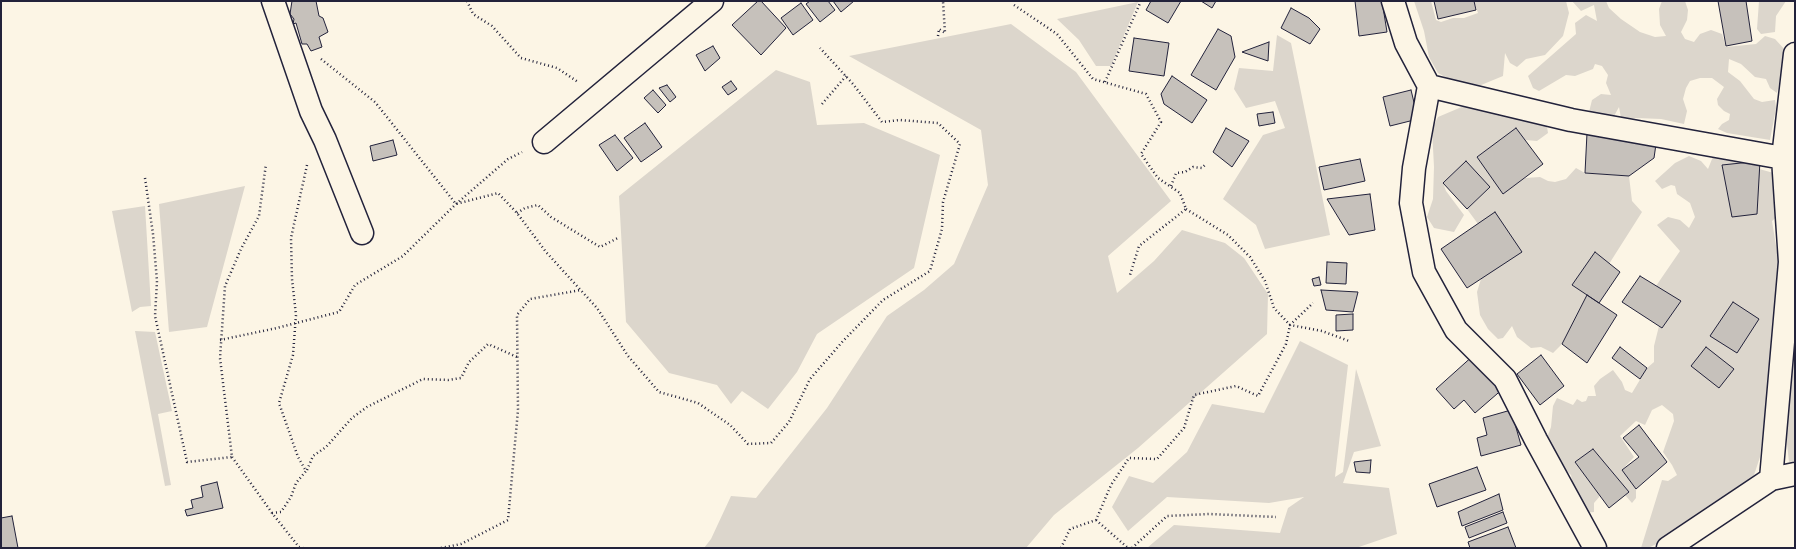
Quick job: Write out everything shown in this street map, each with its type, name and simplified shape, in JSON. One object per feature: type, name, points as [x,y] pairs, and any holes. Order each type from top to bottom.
[{"type":"street","points":[[273,1],[311,111],[325,140],[362,233]]},
{"type":"street","points":[[544,142],[712,1]]},
{"type":"street","points":[[1393,1],[1406,42],[1429,86],[1414,168],[1411,203],[1424,272],[1456,330],[1505,379],[1536,440],[1595,548]]},
{"type":"street","points":[[1771,479],[1790,262],[1788,145],[1795,54]]},
{"type":"street","points":[[1429,86],[1571,120],[1788,145]]},
{"type":"street","points":[[1668,548],[1771,479],[1795,474]]},
{"type":"path","points":[[467,1],[472,14],[492,26],[521,58],[557,68]]},
{"type":"path","points":[[938,36],[939,30],[945,33],[943,1]]},
{"type":"path","points":[[1105,82],[1140,1]]},
{"type":"path","points":[[1014,5],[1057,34],[1093,79],[1146,94],[1161,122],[1141,154],[1158,178],[1180,193],[1186,209],[1228,235],[1250,257],[1265,281],[1274,308],[1290,325],[1322,331],[1349,341]]},
{"type":"path","points":[[456,204],[498,193],[517,213],[546,252],[597,308],[628,356],[659,392],[698,403],[730,425],[748,444],[771,442],[789,422],[810,379],[843,341],[883,300],[930,271],[942,229],[943,202],[960,144],[938,123],[900,120],[882,122],[846,76],[820,48]]},
{"type":"path","points":[[319,58],[375,102],[456,204]]},
{"type":"path","points":[[822,104],[846,76]]},
{"type":"path","points":[[306,471],[298,457],[279,403],[293,355],[294,323],[291,238],[294,220],[313,145],[325,140]]},
{"type":"path","points":[[220,340],[339,312],[355,285],[403,256],[456,204],[508,158],[544,142]]},
{"type":"path","points":[[266,164],[259,216],[241,249],[225,286],[220,340],[220,358],[232,457],[298,547],[303,548]]},
{"type":"path","points":[[1171,186],[1176,173],[1184,172],[1193,167],[1202,168],[1206,164]]},
{"type":"path","points":[[145,178],[158,281],[155,316],[187,462],[232,457]]},
{"type":"path","points":[[517,213],[525,208],[538,205],[551,217],[600,247],[618,238]]},
{"type":"path","points":[[1130,275],[1139,246],[1186,209]]},
{"type":"path","points":[[441,548],[461,544],[508,520],[518,410],[517,315],[530,299],[581,290]]},
{"type":"path","points":[[1061,548],[1070,529],[1096,520],[1111,485],[1129,458],[1157,459],[1184,428],[1194,395],[1236,386],[1258,396],[1286,344],[1290,325],[1313,303]]},
{"type":"path","points":[[272,513],[281,512],[291,497],[296,483],[306,471],[313,456],[326,447],[352,418],[367,407],[423,379],[448,380],[461,378],[469,362],[488,344],[517,357]]},
{"type":"path","points":[[1132,548],[1167,516],[1209,514],[1276,517]]},
{"type":"path","points":[[1096,520],[1128,548]]},
{"type":"shaded area","points":[[1414,1],[1431,1],[1436,20],[1441,22],[1453,18],[1464,18],[1478,13],[1474,1],[1566,1],[1569,13],[1563,36],[1545,55],[1526,59],[1517,67],[1510,63],[1505,53],[1503,76],[1469,90],[1438,73],[1429,57],[1424,31]]},
{"type":"shaded area","points":[[1572,1],[1606,1],[1609,8],[1621,19],[1640,32],[1655,37],[1666,36],[1660,25],[1659,9],[1662,1],[1685,1],[1688,10],[1687,20],[1681,32],[1685,39],[1694,42],[1700,34],[1711,30],[1722,34],[1726,47],[1756,44],[1765,36],[1775,39],[1786,51],[1777,93],[1770,88],[1766,79],[1755,77],[1741,64],[1729,59],[1728,72],[1740,81],[1754,99],[1762,102],[1775,100],[1776,108],[1770,140],[1727,133],[1718,129],[1722,124],[1729,120],[1730,114],[1718,105],[1717,99],[1724,87],[1712,78],[1700,78],[1690,81],[1683,99],[1687,111],[1684,124],[1661,119],[1621,118],[1619,107],[1613,118],[1594,117],[1589,112],[1592,100],[1601,94],[1611,95],[1606,83],[1608,75],[1602,66],[1595,64],[1593,69],[1575,76],[1566,75],[1539,91],[1533,88],[1528,76],[1576,34],[1575,23],[1586,15],[1597,21],[1594,5],[1581,11]]},
{"type":"shaded area","points":[[1759,1],[1786,1],[1776,16],[1775,32],[1761,34],[1757,29]]},
{"type":"shaded area","points":[[1138,2],[1111,66],[1096,66],[1079,40],[1057,19]]},
{"type":"shaded area","points":[[1011,24],[1076,72],[1171,201],[1108,256],[1117,293],[1154,261],[1182,230],[1225,243],[1244,258],[1268,294],[1267,334],[1138,448],[1054,515],[1026,548],[704,548],[711,539],[731,496],[756,498],[827,408],[887,316],[924,290],[954,264],[988,185],[981,130],[849,56]]},
{"type":"shaded area","points":[[1277,35],[1291,43],[1330,235],[1265,249],[1256,225],[1223,199],[1263,135],[1285,128],[1275,101],[1246,108],[1234,89],[1239,68],[1273,71]]},
{"type":"shaded area","points":[[776,70],[810,82],[817,125],[864,123],[940,155],[914,268],[817,334],[797,372],[768,409],[742,391],[731,404],[717,385],[669,373],[626,322],[619,196]]},
{"type":"shaded area","points":[[1464,106],[1479,106],[1546,121],[1548,133],[1537,141],[1525,140],[1516,128],[1477,157],[1503,193],[1525,178],[1540,177],[1548,181],[1555,182],[1566,179],[1576,168],[1585,173],[1629,176],[1632,201],[1642,212],[1609,264],[1595,252],[1572,285],[1587,295],[1562,344],[1553,353],[1541,347],[1531,348],[1517,337],[1512,326],[1503,338],[1498,339],[1488,329],[1480,315],[1477,292],[1481,279],[1478,224],[1467,209],[1490,187],[1466,162],[1443,183],[1446,191],[1464,215],[1454,232],[1434,228],[1427,217],[1433,199],[1434,167],[1432,129],[1438,117]]},
{"type":"shaded area","points":[[1714,154],[1724,159],[1777,174],[1778,216],[1772,221],[1781,277],[1760,457],[1754,475],[1712,518],[1648,548],[1641,548],[1662,480],[1668,481],[1677,475],[1663,452],[1674,421],[1673,414],[1662,405],[1652,410],[1645,425],[1636,421],[1620,436],[1634,457],[1622,470],[1636,489],[1636,498],[1632,503],[1625,495],[1628,491],[1593,449],[1575,462],[1600,496],[1594,503],[1594,512],[1585,513],[1575,495],[1571,475],[1557,462],[1544,446],[1551,427],[1553,406],[1557,398],[1573,405],[1577,399],[1582,402],[1586,401],[1588,396],[1596,396],[1594,386],[1600,379],[1613,370],[1622,382],[1625,390],[1632,393],[1647,368],[1654,362],[1654,346],[1659,326],[1662,328],[1681,301],[1656,286],[1680,251],[1657,225],[1668,217],[1680,220],[1689,228],[1695,217],[1690,203],[1677,194],[1675,186],[1671,185],[1662,189],[1655,181],[1675,163],[1689,156],[1701,161],[1708,169]]},
{"type":"shaded area","points":[[245,186],[207,327],[169,332],[159,204]]},
{"type":"shaded area","points":[[145,206],[151,306],[140,307],[132,312],[112,211]]},
{"type":"shaded area","points":[[135,331],[155,332],[172,411],[158,414],[171,485],[165,486]]},
{"type":"shaded area","points":[[1300,341],[1348,365],[1335,477],[1343,472],[1356,369],[1381,446],[1354,452],[1343,483],[1389,488],[1397,534],[1356,548],[1147,548],[1174,525],[1280,533],[1288,508],[1304,497],[1269,503],[1167,497],[1128,531],[1112,507],[1129,476],[1153,483],[1187,452],[1212,404],[1264,413]]},
{"type":"shaded area","points":[[1795,342],[1795,461],[1789,462],[1784,416],[1792,344]]},
{"type":"building","points":[[292,1],[316,1],[319,16],[323,18],[328,32],[319,37],[322,47],[311,51],[307,44],[302,44],[296,23],[293,24],[294,19],[290,14]]},
{"type":"building","points":[[758,1],[761,1],[786,28],[761,55],[732,25]]},
{"type":"building","points":[[810,1],[828,1],[835,10],[820,22],[806,4]]},
{"type":"building","points":[[833,1],[854,1],[841,12]]},
{"type":"building","points":[[1151,1],[1181,1],[1168,23],[1146,10]]},
{"type":"building","points":[[1201,1],[1216,1],[1212,8]]},
{"type":"building","points":[[1355,1],[1382,1],[1387,32],[1359,36]]},
{"type":"building","points":[[1434,1],[1474,1],[1476,10],[1438,19]]},
{"type":"building","points":[[1718,1],[1746,1],[1752,41],[1726,46]]},
{"type":"building","points":[[801,3],[813,20],[793,35],[781,18]]},
{"type":"building","points":[[1291,8],[1309,18],[1320,29],[1310,44],[1281,28]]},
{"type":"building","points":[[1218,29],[1231,36],[1235,57],[1216,90],[1191,75]]},
{"type":"building","points":[[1134,38],[1169,43],[1164,76],[1129,71]]},
{"type":"building","points":[[1269,42],[1268,61],[1242,52]]},
{"type":"building","points":[[713,46],[720,58],[705,71],[696,55]]},
{"type":"building","points":[[1172,76],[1207,100],[1192,123],[1164,104],[1161,94]]},
{"type":"building","points":[[731,81],[737,89],[728,95],[722,87]]},
{"type":"building","points":[[667,85],[676,97],[670,102],[659,88]]},
{"type":"building","points":[[653,90],[666,105],[658,113],[644,98]]},
{"type":"building","points":[[1411,90],[1418,119],[1390,126],[1383,97]]},
{"type":"building","points":[[1273,112],[1275,123],[1259,126],[1257,114]]},
{"type":"building","points":[[645,123],[662,147],[641,162],[624,138]]},
{"type":"building","points":[[1226,128],[1249,141],[1232,167],[1213,152]]},
{"type":"building","points":[[1516,128],[1543,164],[1503,194],[1477,157]]},
{"type":"building","points":[[1587,133],[1657,137],[1654,158],[1629,176],[1585,173]]},
{"type":"building","points":[[615,135],[633,158],[617,171],[599,145]]},
{"type":"building","points":[[393,140],[397,155],[373,161],[370,146]]},
{"type":"building","points":[[1360,159],[1365,181],[1324,190],[1319,167]]},
{"type":"building","points":[[1466,161],[1490,187],[1467,209],[1443,183]]},
{"type":"building","points":[[1760,161],[1757,214],[1732,217],[1722,165]]},
{"type":"building","points":[[1370,194],[1375,230],[1349,235],[1327,199]]},
{"type":"building","points":[[1495,212],[1522,252],[1467,288],[1441,249]]},
{"type":"building","points":[[1595,252],[1620,272],[1599,303],[1572,285]]},
{"type":"building","points":[[1327,262],[1347,263],[1346,284],[1326,283]]},
{"type":"building","points":[[1640,276],[1681,301],[1662,328],[1622,302]]},
{"type":"building","points":[[1319,277],[1321,285],[1314,286],[1312,279]]},
{"type":"building","points":[[1321,290],[1358,292],[1353,312],[1326,310]]},
{"type":"building","points":[[1587,295],[1617,315],[1587,363],[1562,344]]},
{"type":"building","points":[[1733,302],[1759,319],[1737,353],[1710,336]]},
{"type":"building","points":[[1353,314],[1353,330],[1336,331],[1336,315]]},
{"type":"building","points":[[1620,347],[1647,368],[1640,379],[1612,358]]},
{"type":"building","points":[[1706,347],[1734,369],[1719,388],[1691,366]]},
{"type":"building","points":[[1475,354],[1505,387],[1475,413],[1464,400],[1454,409],[1436,389]]},
{"type":"building","points":[[1541,355],[1564,386],[1540,405],[1517,374]]},
{"type":"building","points":[[1511,410],[1521,445],[1481,456],[1477,438],[1487,435],[1483,418]]},
{"type":"building","points":[[1639,425],[1667,462],[1636,489],[1622,470],[1639,457],[1623,438]]},
{"type":"building","points":[[1593,449],[1629,492],[1609,508],[1575,462]]},
{"type":"building","points":[[1371,460],[1370,473],[1356,472],[1354,462]]},
{"type":"building","points":[[1477,467],[1486,490],[1437,507],[1429,484]]},
{"type":"building","points":[[217,482],[223,508],[187,516],[185,510],[193,508],[191,500],[203,497],[201,486]]},
{"type":"building","points":[[1499,494],[1503,510],[1462,526],[1458,512]]},
{"type":"building","points":[[1503,512],[1507,523],[1469,538],[1465,527]]},
{"type":"building","points":[[12,516],[18,548],[1,548],[1,518]]},
{"type":"building","points":[[1508,527],[1516,548],[1470,548],[1468,542]]}]
